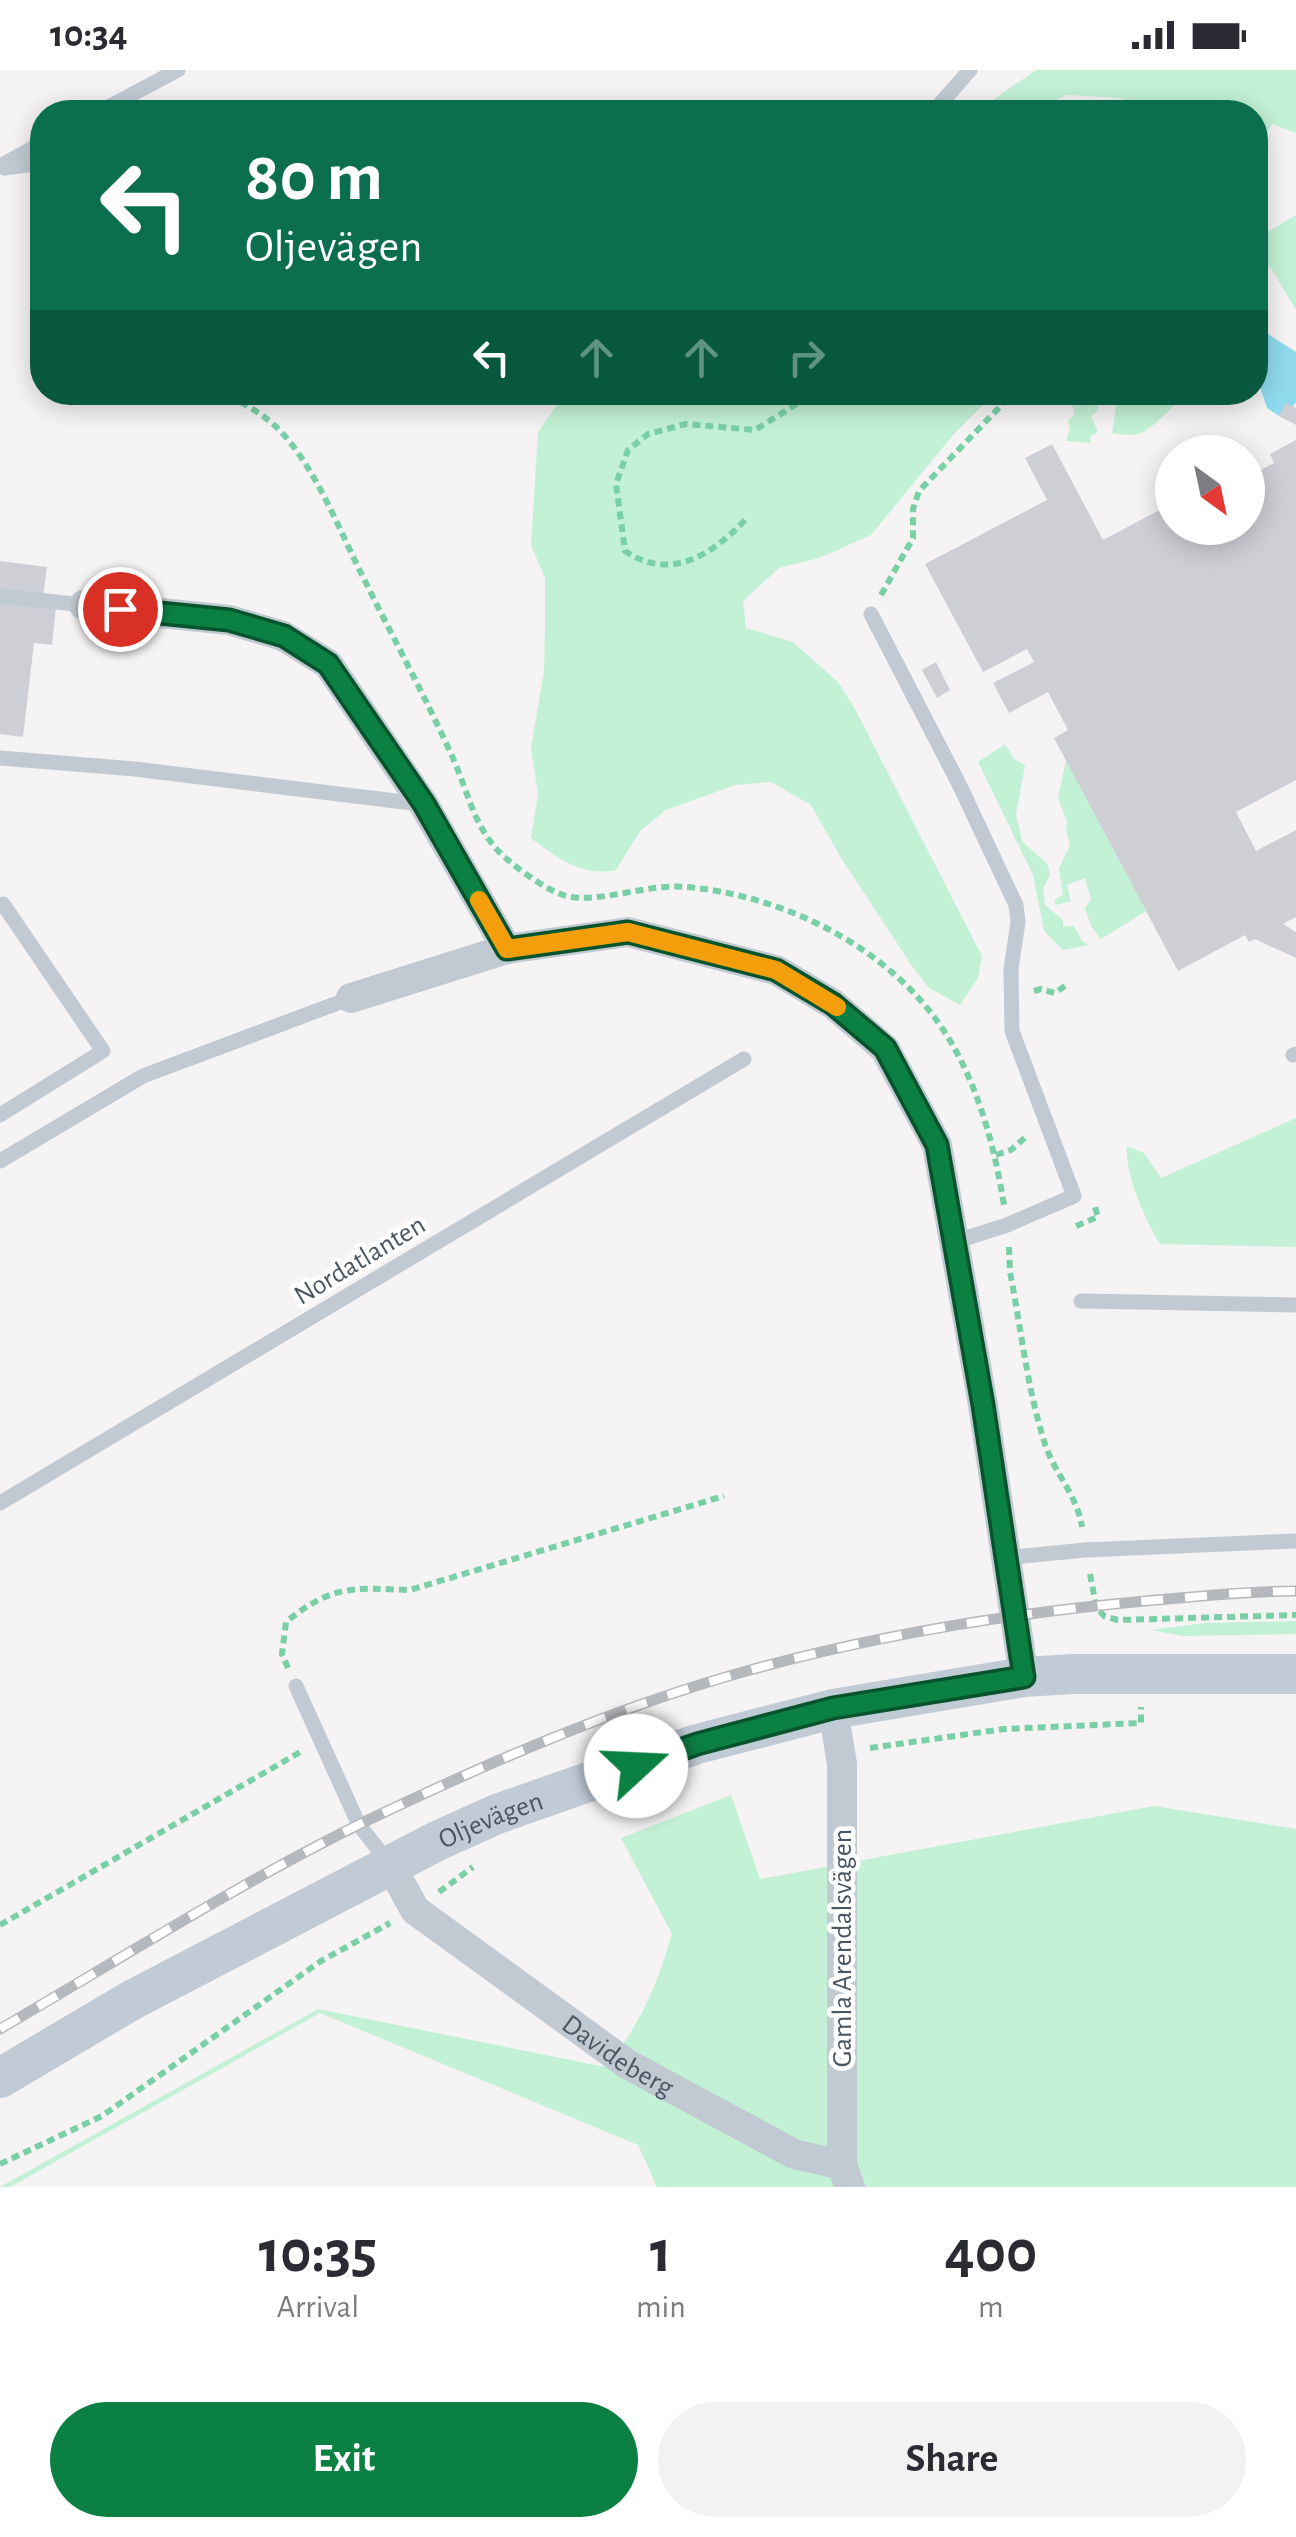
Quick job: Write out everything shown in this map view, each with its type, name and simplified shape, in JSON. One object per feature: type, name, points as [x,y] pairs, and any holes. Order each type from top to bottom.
[{"type":"street","points":[[84,605],[229,620],[284,636],[328,664],[424,804],[507,949]]},
{"type":"street","points":[[351,998],[507,949],[628,932],[776,970],[833,1004],[885,1048],[937,1145],[983,1405],[1024,1677]]},
{"type":"street","name":"Oljevägen","points":[[0,2078],[132,2000],[437,1841],[497,1814],[697,1744],[833,1708],[1024,1677],[1296,1674]]},
{"type":"street","name":"Gamla Arendalsvägen","points":[[833,1708],[842,1764],[846,2176]]},
{"type":"street","name":"Davideberg","points":[[391,1866],[414,1910],[627,2064],[794,2154],[846,2176]]},
{"type":"lane","points":[[122,100],[178,70]]},
{"type":"lane","points":[[943,100],[970,70]]},
{"type":"lane","points":[[0,167],[30,150]]},
{"type":"lane","points":[[0,167],[30,164]]},
{"type":"lane","points":[[0,596],[84,605]]},
{"type":"lane","points":[[871,614],[1016,905],[1012,1031],[1074,1196],[1008,1225],[954,1242]]},
{"type":"lane","points":[[0,758],[135,769],[424,804]]},
{"type":"lane","points":[[0,905],[3,904],[103,1051],[0,1115]]},
{"type":"lane","points":[[0,1161],[143,1076],[351,998]]},
{"type":"lane","name":"Nordatlanten","points":[[0,1502],[744,1058]]},
{"type":"lane","points":[[1082,1302],[1296,1304]]},
{"type":"lane","points":[[1004,1558],[1085,1550],[1296,1541]]},
{"type":"lane","points":[[296,1686],[358,1825],[391,1866]]},
{"type":"path","points":[[246,405],[262,414],[303,460],[454,758],[477,823],[497,849],[564,896],[586,898],[638,888],[682,886],[750,897],[788,910],[884,966],[912,991],[941,1026],[968,1074],[996,1155],[1008,1225],[1010,1272],[1044,1442],[1055,1470],[1079,1510],[1096,1606],[1104,1616],[1140,1621],[1296,1615]]},
{"type":"path","points":[[745,520],[724,543],[700,558],[676,566],[640,562],[625,551],[616,484],[628,450],[648,434],[686,424],[755,430],[795,405]]},
{"type":"path","points":[[871,614],[912,538],[912,510],[919,491],[1005,405]]},
{"type":"path","points":[[296,1686],[282,1654],[286,1622],[316,1598],[358,1588],[410,1590],[724,1496]]},
{"type":"path","points":[[0,1925],[270,1768],[318,1735]]},
{"type":"path","points":[[0,2164],[102,2116],[321,1960],[414,1910]]},
{"type":"green space","points":[[1036,70],[1296,70],[1296,133],[1272,124],[1268,130],[1268,100],[1124,100],[1066,95],[1056,100],[996,98]]},
{"type":"green space","points":[[1296,215],[1296,310],[1268,265],[1268,232]]},
{"type":"green space","points":[[557,405],[983,405],[953,435],[871,535],[819,558],[779,568],[743,601],[746,628],[793,642],[838,682],[855,709],[982,956],[978,978],[960,1005],[929,988],[912,966],[811,805],[771,782],[735,785],[666,810],[640,831],[616,870],[581,868],[531,838],[538,794],[531,748],[544,671],[545,627],[545,578],[531,545],[538,432]]},
{"type":"green space","points":[[1072,405],[1098,405],[1098,411],[1091,416],[1098,432],[1090,437],[1091,443],[1066,441],[1068,421],[1075,414]]},
{"type":"green space","points":[[1116,405],[1174,405],[1143,432],[1112,433]]},
{"type":"green space","points":[[1005,744],[1014,759],[1025,765],[1016,814],[1022,841],[1048,865],[1050,875],[1043,889],[1045,905],[1063,920],[1063,926],[1074,926],[1082,941],[1089,945],[1063,950],[1044,931],[1033,875],[978,762]]},
{"type":"green space","points":[[1066,760],[1146,911],[1101,939],[1085,908],[1091,899],[1085,878],[1067,885],[1071,901],[1056,905],[1054,900],[1063,895],[1059,868],[1070,846],[1058,798]]},
{"type":"green space","points":[[1296,1118],[1296,1247],[1160,1244],[1142,1210],[1127,1146],[1144,1153],[1161,1178]]},
{"type":"green space","points":[[1296,1621],[1296,1634],[1182,1636],[1151,1630],[1205,1623]]},
{"type":"green space","points":[[731,1795],[760,1879],[1154,1806],[1296,1829],[1296,2187],[657,2187],[638,2145],[320,2013],[10,2187],[0,2187],[318,2009],[605,2067],[646,2005],[672,1934],[621,1838]]},
{"type":"water","points":[[1268,334],[1296,352],[1296,402],[1293,407],[1286,404],[1279,416],[1267,408]]},
{"type":"building","points":[[1286,403],[1296,408],[1296,425],[1279,416]]},
{"type":"building","points":[[1296,440],[1296,780],[1236,812],[1256,851],[1296,830],[1296,917],[1283,924],[1296,932],[1296,958],[1255,939],[1249,942],[1245,935],[1178,971],[1054,738],[1068,730],[1048,692],[1009,713],[993,683],[1034,662],[1027,649],[983,672],[925,564],[1047,500],[1025,458],[1052,444],[1103,540],[1155,512],[1155,545],[1265,545],[1265,468],[1274,463],[1270,454]]},
{"type":"building","points":[[0,561],[47,567],[42,605],[56,607],[52,645],[34,643],[23,737],[0,734]]},
{"type":"building","points":[[936,662],[950,690],[937,698],[922,670]]},
{"type":"railway","points":[[0,2029],[316,1846],[504,1758],[650,1701],[798,1657],[946,1627],[1095,1606],[1296,1591]]},
{"type":"slow traffic","points":[[479,900],[507,949],[628,932],[776,970],[837,1007]]},
{"type":"route","points":[[120,609],[229,620],[284,636],[328,664],[424,804],[507,949],[628,932],[776,970],[833,1004],[885,1048],[937,1145],[983,1405],[1024,1677],[833,1708],[697,1744],[636,1766]]}]
